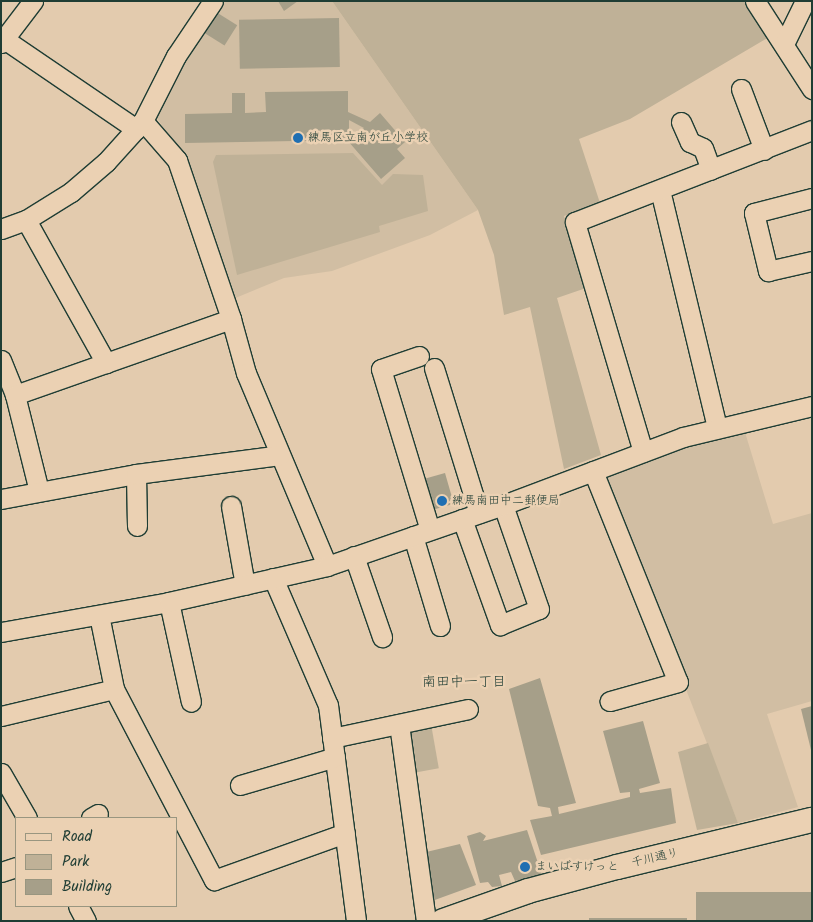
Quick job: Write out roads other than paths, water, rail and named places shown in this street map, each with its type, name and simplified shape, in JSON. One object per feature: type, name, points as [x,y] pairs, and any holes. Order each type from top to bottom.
[{"type":"main road","name":"千川通り","points":[[443,921],[528,891],[608,869],[812,820]]},
{"type":"street","points":[[33,1],[3,41],[139,125],[177,160],[232,319],[246,373],[327,566]]},
{"type":"street","points":[[1,229],[26,220],[71,192],[106,162],[139,125],[176,56],[213,1]]},
{"type":"street","points":[[756,1],[812,89]]},
{"type":"street","points":[[784,44],[805,1]]},
{"type":"street","points":[[741,89],[764,150]]},
{"type":"street","points":[[681,122],[690,142],[703,148],[711,170]]},
{"type":"street","points":[[643,452],[575,222],[812,130]]},
{"type":"street","points":[[660,190],[717,428]]},
{"type":"street","points":[[812,198],[754,213],[768,271],[812,261]]},
{"type":"street","points":[[26,220],[106,363]]},
{"type":"street","points":[[15,395],[232,319]]},
{"type":"street","points":[[419,356],[381,369],[422,533],[440,626]]},
{"type":"street","points":[[1,360],[15,395],[39,491]]},
{"type":"street","points":[[434,368],[470,516],[500,625],[539,610],[503,505]]},
{"type":"street","points":[[1,632],[169,602],[327,566],[503,505],[643,452],[717,428],[812,406]]},
{"type":"street","points":[[1,499],[136,474],[280,455]]},
{"type":"street","points":[[593,471],[678,682],[610,702]]},
{"type":"street","points":[[136,474],[137,526]]},
{"type":"street","points":[[231,506],[245,585]]},
{"type":"street","points":[[354,556],[382,637]]},
{"type":"street","points":[[273,578],[328,705],[356,921]]},
{"type":"street","points":[[169,602],[191,702]]},
{"type":"street","points":[[99,615],[114,688],[214,880],[345,833]]},
{"type":"street","points":[[1,716],[114,688]]},
{"type":"street","points":[[332,738],[468,709]]},
{"type":"street","points":[[399,724],[426,921]]},
{"type":"street","points":[[240,785],[335,757]]},
{"type":"street","points":[[1,773],[8,798],[27,817]]},
{"type":"street","points":[[1,872],[15,867]]},
{"type":"street","points":[[79,907],[86,921]]},
{"type":"place","name":"練馬区立南が丘小学校","points":[[298,138]]},
{"type":"place","name":"練馬南田中二郵便局","points":[[442,501]]},
{"type":"place","name":"まいばすけっと","points":[[525,867]]},
{"type":"district","name":"南田中一丁目","points":[[464,682]]}]
